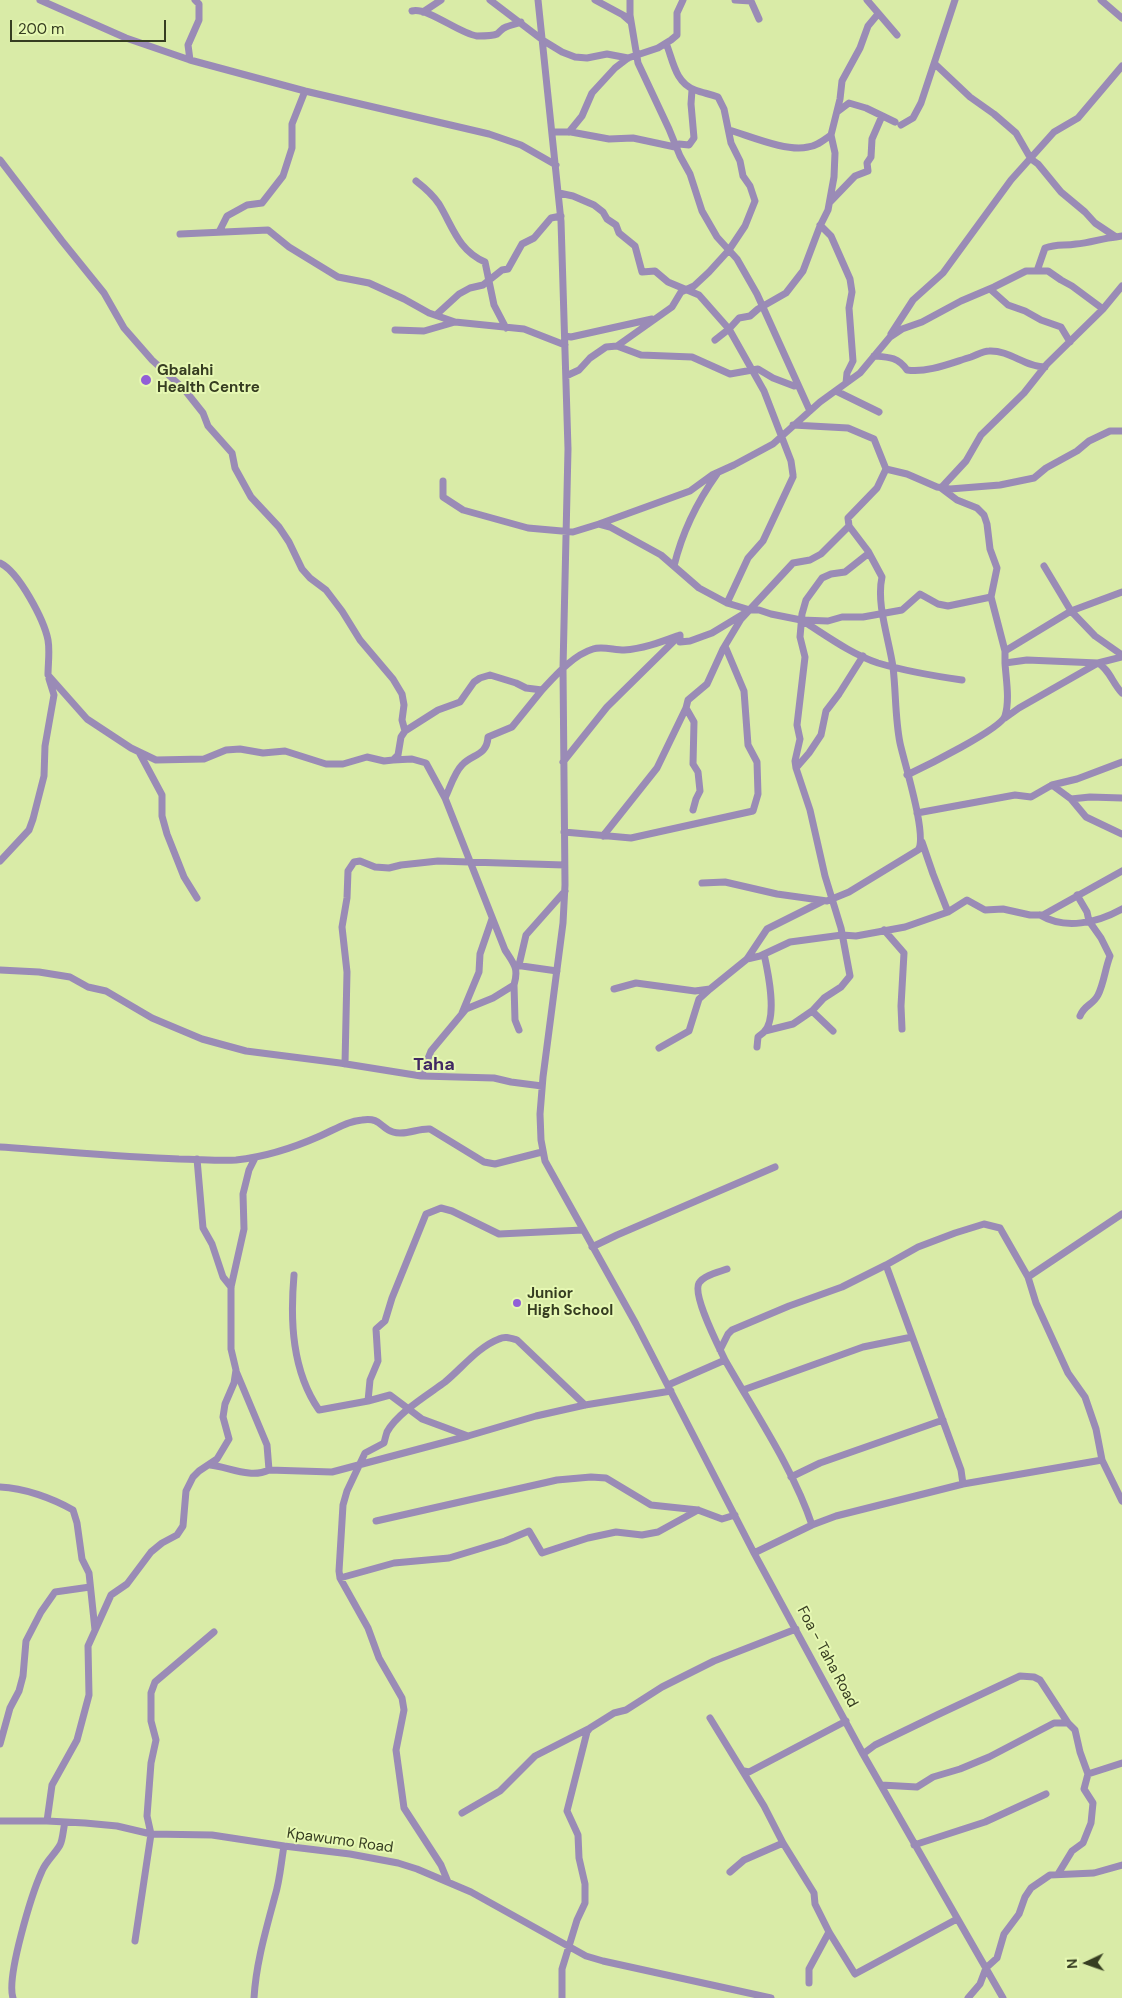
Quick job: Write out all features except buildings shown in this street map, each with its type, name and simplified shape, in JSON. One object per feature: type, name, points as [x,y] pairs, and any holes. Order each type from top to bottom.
[{"type":"street","points":[[40,0],[126,38],[190,60],[305,91],[489,134],[521,145],[556,165]]},
{"type":"street","points":[[190,60],[188,45],[199,20],[199,4],[195,0]]},
{"type":"street","points":[[423,12],[441,0]]},
{"type":"street","points":[[490,0],[562,52],[575,57],[587,58],[607,54],[628,58]]},
{"type":"street","name":"Foa - Taha Road","points":[[538,0],[544,40],[561,216],[568,449],[563,668],[564,892],[557,971],[542,1086],[540,1114],[542,1152],[550,1174],[636,1324],[754,1553],[863,1754],[1003,1998]]},
{"type":"street","points":[[595,0],[631,22]]},
{"type":"street","points":[[630,0],[631,22],[638,63],[690,174],[702,211],[717,237],[742,267],[763,307],[810,411]]},
{"type":"street","points":[[569,132],[582,116],[589,98],[599,84],[628,58],[666,43],[677,35],[677,13],[683,0]]},
{"type":"street","points":[[735,0],[751,1],[759,20]]},
{"type":"street","points":[[867,0],[897,34]]},
{"type":"street","points":[[837,112],[849,103],[866,108],[898,124],[913,118],[921,103],[935,64],[955,0]]},
{"type":"street","points":[[1101,0],[1122,18]]},
{"type":"street","points":[[412,11],[418,10],[456,29],[478,36],[497,34],[504,27],[521,22]]},
{"type":"street","points":[[715,340],[729,330],[739,318],[750,316],[786,292],[803,271],[830,202],[835,153],[832,135],[842,81],[860,48],[868,26],[878,14]]},
{"type":"street","points":[[617,346],[672,307],[681,292],[694,286],[729,250],[745,226],[755,201],[744,176],[740,160],[735,153],[724,109],[718,97],[692,90],[684,83],[676,74],[666,43]]},
{"type":"street","points":[[935,64],[970,97],[1016,133],[1031,159],[1038,164],[1061,192],[1095,223],[1120,238]]},
{"type":"street","points":[[443,481],[443,497],[462,510],[528,528],[573,532],[690,491],[719,472],[774,444],[793,425],[860,373],[890,337],[913,300],[943,273],[996,200],[1054,132],[1078,118],[1122,66]]},
{"type":"street","points":[[553,132],[569,132],[600,138],[633,138],[676,146],[679,144],[688,145],[694,138],[691,104],[692,90]]},
{"type":"street","points":[[219,232],[227,216],[247,205],[262,203],[283,176],[292,148],[292,124],[305,91]]},
{"type":"street","points":[[830,202],[855,176],[868,171],[866,163],[871,157],[872,139],[882,116]]},
{"type":"street","points":[[728,130],[787,147],[806,148],[820,143],[832,135]]},
{"type":"street","points":[[0,160],[104,293],[124,328],[152,360],[184,389],[203,413],[208,426],[232,453],[236,468],[251,497],[279,527],[302,568],[310,578],[326,590],[360,640],[393,679],[402,694],[404,705],[402,720],[406,731]]},
{"type":"street","points":[[416,182],[439,203],[451,229],[473,256],[485,262],[494,305],[506,328]]},
{"type":"street","points":[[559,193],[573,196],[594,205],[603,212],[607,219],[616,225],[619,233],[635,246],[642,272],[655,271],[668,282],[698,295],[729,330],[764,391],[791,461],[793,476],[763,541],[748,558],[727,603]]},
{"type":"street","points":[[436,315],[460,294],[470,288],[488,282],[502,270],[508,269],[522,244],[534,238],[552,218],[561,216]]},
{"type":"street","points":[[820,225],[831,236],[850,279],[852,292],[850,308],[853,361],[847,373],[846,383]]},
{"type":"street","points":[[180,234],[268,230],[289,247],[338,277],[369,283],[436,315],[455,322],[524,329],[565,345]]},
{"type":"street","points":[[1037,271],[1045,248],[1056,244],[1077,244],[1098,239],[1120,238]]},
{"type":"street","points":[[890,337],[902,329],[922,322],[961,301],[1026,271],[1048,270],[1102,309]]},
{"type":"street","points":[[941,488],[966,461],[981,435],[1024,393],[1044,367],[1102,309],[1122,286]]},
{"type":"street","points":[[990,289],[1008,305],[1061,327],[1070,342]]},
{"type":"street","points":[[565,336],[571,337],[657,318]]},
{"type":"street","points":[[395,330],[424,331],[455,322]]},
{"type":"street","points":[[566,376],[579,370],[590,358],[606,347],[617,346],[641,355],[692,357],[726,374],[758,370],[794,386],[798,385]]},
{"type":"street","points":[[874,356],[893,357],[901,361],[906,370],[919,372],[988,351],[1004,352],[1021,361],[1038,367],[1044,367]]},
{"type":"street","points":[[836,391],[879,412]]},
{"type":"street","points":[[793,425],[848,428],[874,439],[886,469],[877,488],[864,504],[848,518],[849,526],[869,553],[882,577],[880,588],[882,614],[893,666],[898,726],[922,840],[948,912]]},
{"type":"street","points":[[941,488],[1000,486],[1034,478],[1046,468],[1077,451],[1089,441],[1110,430],[1122,430]]},
{"type":"street","points":[[886,469],[906,474],[941,488],[957,500],[977,508],[984,515],[990,548],[997,568],[992,597],[1005,651],[1007,706],[1005,718]]},
{"type":"street","points":[[674,566],[682,538],[704,493],[719,472]]},
{"type":"street","points":[[599,524],[610,526],[662,555],[699,588],[727,603],[750,610],[759,610],[801,620],[823,621],[842,617],[863,617],[902,610],[920,594],[938,604],[948,606],[992,597]]},
{"type":"street","points":[[603,836],[657,768],[688,700],[707,684],[725,646],[741,619],[793,563],[810,560],[821,554],[849,526]]},
{"type":"street","points":[[757,1047],[758,1037],[765,1031],[794,1024],[812,1011],[850,976],[842,935],[810,810],[796,768],[795,761],[800,739],[797,718],[804,657],[800,637],[801,620],[806,600],[822,578],[831,574],[845,572],[869,553]]},
{"type":"street","points":[[0,563],[14,575],[40,616],[48,641],[48,675],[54,695],[45,746],[44,776],[33,819],[29,830],[0,861]]},
{"type":"street","points":[[1044,566],[1070,611],[1095,636],[1122,656]]},
{"type":"street","points":[[1005,651],[1070,611],[1122,592]]},
{"type":"street","points":[[680,635],[680,642],[690,641],[712,633],[750,610]]},
{"type":"street","points":[[801,620],[844,647],[876,662],[926,675],[962,680]]},
{"type":"street","points":[[445,798],[461,765],[482,751],[491,734],[512,727],[542,690],[563,668],[593,649],[637,648],[658,644],[680,635]]},
{"type":"street","points":[[563,762],[607,707],[680,635]]},
{"type":"street","points":[[564,832],[631,838],[754,812],[758,794],[757,762],[748,745],[744,691],[725,646]]},
{"type":"street","points":[[796,768],[809,753],[820,735],[826,711],[839,694],[862,656]]},
{"type":"street","points":[[908,775],[991,731],[1019,708],[1098,663],[1122,656]]},
{"type":"street","points":[[1005,663],[1027,660],[1098,663],[1104,666],[1122,693]]},
{"type":"street","points":[[48,675],[87,719],[139,752],[156,760],[204,759],[226,750],[240,749],[263,753],[284,751],[326,764],[343,764],[367,757],[384,761],[412,759],[426,763],[445,798],[504,950],[517,965],[557,971]]},
{"type":"street","points":[[393,760],[398,756],[402,737],[406,731],[438,710],[460,702],[474,682],[490,675],[526,688],[542,690]]},
{"type":"street","points":[[686,708],[694,722],[692,759],[698,772],[700,791],[693,810]]},
{"type":"street","points":[[139,752],[162,795],[162,816],[167,834],[184,877],[196,898]]},
{"type":"street","points":[[917,813],[1015,795],[1031,796],[1052,785],[1077,779],[1122,762]]},
{"type":"street","points":[[1052,785],[1070,799],[1086,817],[1122,834]]},
{"type":"street","points":[[1070,799],[1090,797],[1122,798]]},
{"type":"street","points":[[702,883],[725,882],[777,894],[823,901],[833,900],[918,850],[922,840]]},
{"type":"street","points":[[345,1064],[347,972],[342,928],[347,898],[348,871],[354,862],[360,861],[376,867],[389,868],[438,861],[564,865]]},
{"type":"street","points":[[747,958],[764,954],[790,942],[842,935],[856,936],[905,927],[948,912],[967,900],[985,910],[1003,909],[1030,915],[1044,915],[1122,871]]},
{"type":"street","points":[[519,1030],[515,1020],[514,985],[518,974],[517,965],[526,935],[564,892]]},
{"type":"street","points":[[1077,895],[1087,912],[1089,921],[1101,938],[1110,956],[1098,996],[1083,1009],[1080,1016]]},
{"type":"street","points":[[659,1048],[689,1032],[699,999],[747,958],[767,929],[823,901]]},
{"type":"street","points":[[1039,915],[1064,925],[1089,921],[1122,909]]},
{"type":"street","points":[[462,1013],[479,972],[480,954],[492,918]]},
{"type":"street","points":[[884,930],[904,953],[901,1006],[902,1029]]},
{"type":"street","points":[[764,954],[771,990],[769,1016],[765,1031]]},
{"type":"street","points":[[0,970],[39,972],[70,977],[88,986],[106,991],[152,1018],[202,1039],[246,1051],[421,1076],[494,1078],[542,1086]]},
{"type":"street","points":[[614,989],[636,983],[695,990],[710,989]]},
{"type":"street","points":[[421,1076],[431,1052],[466,1009],[493,998],[514,985]]},
{"type":"street","points":[[812,1011],[833,1031]]},
{"type":"street","points":[[0,1147],[147,1158],[234,1160],[256,1158],[302,1144],[343,1125],[363,1119],[377,1120],[392,1132],[405,1133],[430,1129],[484,1162],[495,1164],[542,1152]]},
{"type":"street","points":[[256,1158],[249,1170],[243,1194],[244,1229],[231,1287],[231,1349],[236,1370],[268,1445],[269,1470]]},
{"type":"street","points":[[197,1159],[203,1228],[212,1244],[223,1277],[231,1287]]},
{"type":"street","points":[[592,1247],[775,1167]]},
{"type":"street","points":[[368,1401],[370,1380],[378,1361],[376,1329],[385,1321],[392,1298],[426,1214],[441,1208],[452,1211],[499,1234],[582,1230]]},
{"type":"street","points":[[1028,1277],[1122,1214]]},
{"type":"street","points":[[720,1350],[732,1330],[789,1306],[842,1287],[918,1247],[984,1224],[1000,1228],[1028,1277],[1046,1327],[1068,1373],[1085,1397],[1096,1429],[1102,1460],[1120,1493],[1122,1501]]},
{"type":"street","points":[[886,1265],[961,1470],[963,1484]]},
{"type":"street","points":[[727,1269],[703,1279],[698,1284],[697,1289],[704,1313],[725,1360],[791,1477],[807,1509],[812,1525]]},
{"type":"street","points":[[294,1275],[292,1314],[295,1351],[309,1395],[319,1410],[390,1395],[422,1419],[468,1436]]},
{"type":"street","points":[[743,1390],[863,1347],[912,1336]]},
{"type":"street","points":[[448,1882],[441,1865],[404,1808],[396,1750],[404,1710],[402,1698],[379,1658],[368,1628],[340,1578],[343,1505],[347,1491],[365,1453],[384,1443],[388,1431],[424,1394],[444,1382],[488,1345],[500,1338],[509,1337],[517,1340],[584,1405]]},
{"type":"street","points":[[210,1465],[260,1474],[269,1470],[332,1472],[536,1416],[669,1388],[725,1360]]},
{"type":"street","points":[[47,1821],[52,1784],[77,1740],[89,1695],[88,1646],[111,1595],[126,1584],[151,1552],[162,1543],[177,1535],[183,1526],[186,1491],[193,1477],[217,1459],[229,1439],[223,1416],[225,1404],[234,1383],[236,1370]]},
{"type":"street","points":[[791,1477],[820,1463],[943,1420]]},
{"type":"street","points":[[754,1553],[812,1525],[836,1516],[963,1484],[1102,1460]]},
{"type":"street","points":[[376,1521],[557,1480],[590,1477],[606,1478],[651,1505],[698,1510],[722,1519],[735,1515]]},
{"type":"street","points":[[0,1487],[60,1502],[73,1510],[77,1523],[82,1559],[89,1573],[95,1630]]},
{"type":"street","points":[[340,1578],[394,1563],[450,1558],[529,1531],[542,1553],[588,1538],[616,1532],[642,1535],[658,1532],[698,1510]]},
{"type":"street","points":[[0,1744],[10,1708],[19,1692],[23,1676],[26,1641],[41,1612],[55,1592],[90,1587]]},
{"type":"street","points":[[462,1813],[500,1791],[535,1756],[590,1728],[614,1713],[626,1710],[662,1687],[714,1660],[796,1629]]},
{"type":"street","points":[[136,1942],[151,1834],[147,1816],[156,1740],[151,1721],[151,1693],[155,1682],[214,1632]]},
{"type":"street","points":[[863,1754],[875,1745],[1020,1676],[1034,1676],[1040,1680],[1068,1723],[1076,1730],[1080,1752],[1088,1774],[1084,1789],[1092,1803],[1091,1823],[1083,1843],[1072,1851],[1058,1874]]},
{"type":"street","points":[[710,1718],[744,1771],[783,1843],[814,1894],[815,1904],[829,1932],[855,1974],[957,1919]]},
{"type":"street","points":[[744,1771],[749,1772],[846,1721]]},
{"type":"street","points":[[881,1785],[905,1788],[918,1787],[932,1777],[989,1758],[1054,1723],[1068,1723]]},
{"type":"street","points":[[562,1998],[562,1969],[585,1903],[585,1884],[579,1858],[578,1834],[567,1811],[587,1732],[590,1728]]},
{"type":"street","points":[[1088,1774],[1122,1763]]},
{"type":"street","points":[[914,1845],[985,1822],[1046,1794]]},
{"type":"street","name":"Kpawumo Road","points":[[0,1821],[65,1822],[117,1826],[151,1834],[212,1835],[350,1854],[398,1863],[448,1882],[511,1913],[569,1947],[603,1961],[771,1998]]},
{"type":"street","points":[[13,1998],[10,1992],[13,1971],[29,1905],[43,1868],[60,1844],[65,1822]]},
{"type":"street","points":[[730,1872],[744,1860],[783,1843]]},
{"type":"street","points":[[254,1998],[254,1984],[259,1957],[276,1895],[284,1846]]},
{"type":"street","points":[[968,1998],[980,1984],[986,1968],[997,1958],[1004,1934],[1020,1914],[1025,1898],[1031,1888],[1050,1875],[1094,1873],[1122,1865]]},
{"type":"street","points":[[809,1983],[809,1969],[829,1932]]},
{"type":"place","name":"Gbalahi Health Centre","points":[[146,380]]},
{"type":"place","name":"Junior High School","points":[[517,1303]]},
{"type":"district","name":"Taha","points":[[434,1065]]}]
